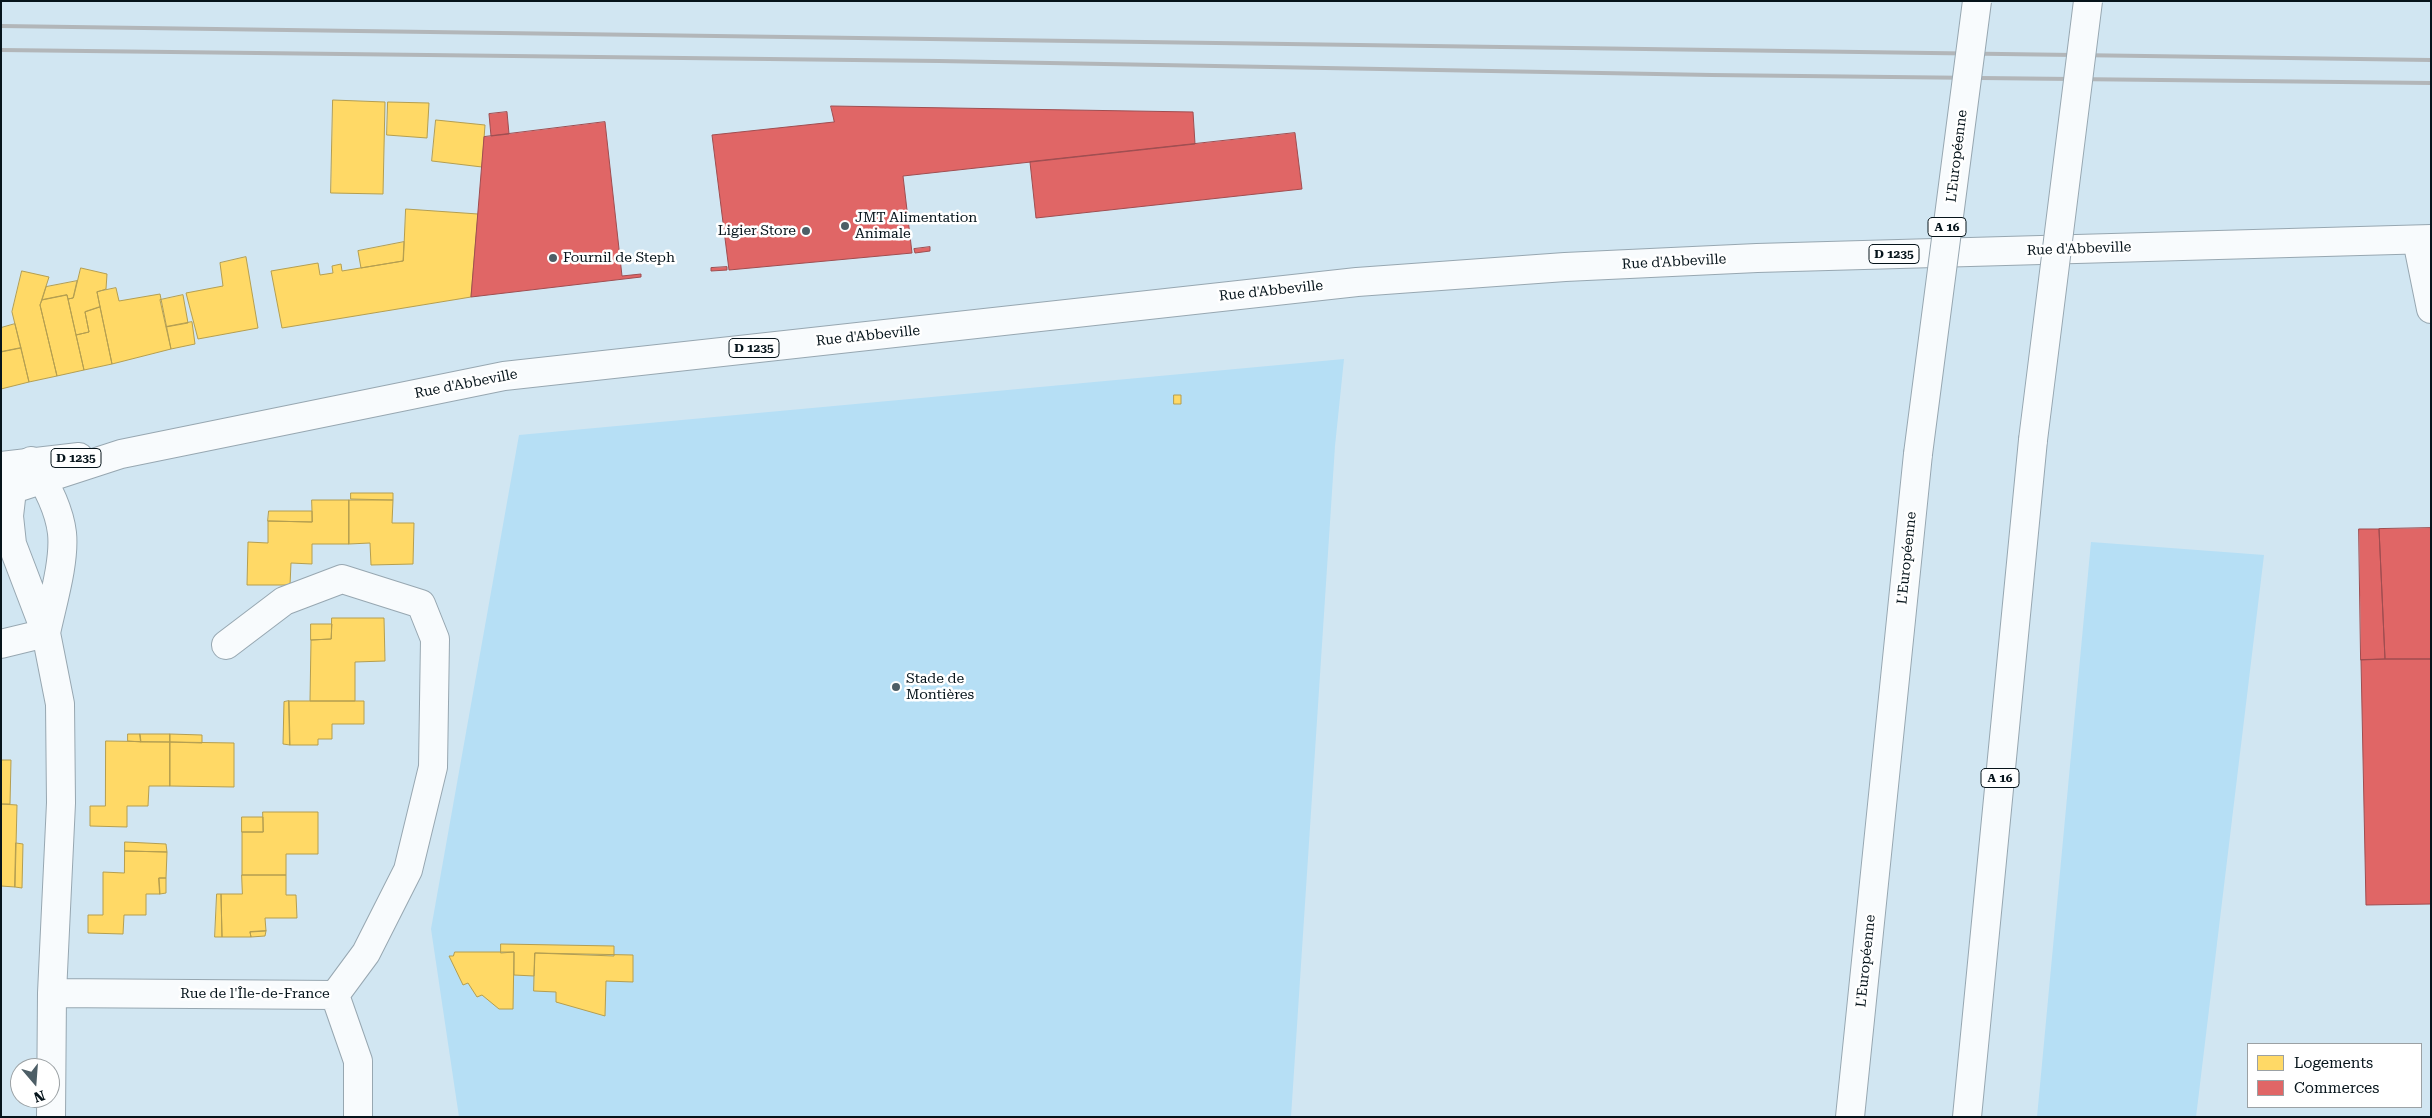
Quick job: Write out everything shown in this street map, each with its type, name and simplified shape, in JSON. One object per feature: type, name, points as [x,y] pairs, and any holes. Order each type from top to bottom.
[{"type":"main road","name":"L'Européenne","points":[[1850,1117],[1918,454],[1977,1]]},
{"type":"main road","name":"A 16","points":[[1967,1117],[2033,440],[2088,1]]},
{"type":"main road","points":[[2424,240],[2431,309]]},
{"type":"main road","name":"Rue d'Abbeville","points":[[5,483],[37,471],[504,376],[1358,282],[1565,267],[1747,258],[2424,240]]},
{"type":"main road","points":[[37,471],[54,504],[62,533],[59,566],[46,633]]},
{"type":"main road","points":[[5,483],[12,544],[46,633],[60,704],[61,803],[52,994],[51,1117]]},
{"type":"main road","name":"Rue de l'Île-de-France","points":[[52,994],[335,995],[366,953],[408,870],[433,766],[435,639],[421,604],[342,579],[284,601],[226,644]]},
{"type":"main road","points":[[1,644],[46,633]]},
{"type":"main road","points":[[335,995],[358,1062],[358,1117]]},
{"type":"shaded area","name":"Stade de Montières","points":[[1344,359],[1335,446],[1291,1117],[459,1117],[431,929],[519,435]]},
{"type":"shaded area","points":[[2091,542],[2264,555],[2196,1117],[2037,1117]]},
{"type":"building: Logements","points":[[333,100],[385,102],[383,194],[331,193]]},
{"type":"building: Logements","points":[[388,102],[429,103],[427,138],[387,135]]},
{"type":"building: Logements","points":[[436,120],[485,125],[482,167],[432,161]]},
{"type":"building: Logements","points":[[406,209],[478,214],[471,297],[282,328],[271,271],[318,263],[320,275],[333,273],[332,266],[341,264],[342,271],[403,261]]},
{"type":"building: Logements","points":[[404,242],[403,261],[361,268],[358,251]]},
{"type":"building: Logements","points":[[246,257],[258,328],[198,339],[186,293],[223,286],[220,263]]},
{"type":"building: Logements","points":[[81,268],[107,274],[106,289],[97,292],[100,307],[85,312],[89,332],[76,335],[68,299],[73,298]]},
{"type":"building: Logements","points":[[22,271],[49,277],[40,305],[57,376],[29,382],[12,312]]},
{"type":"building: Logements","points":[[77,281],[73,298],[68,299],[67,295],[42,300],[46,287]]},
{"type":"building: Logements","points":[[116,288],[119,301],[160,294],[171,349],[112,364],[97,292]]},
{"type":"building: Logements","points":[[67,295],[84,370],[57,376],[40,305],[42,300]]},
{"type":"building: Logements","points":[[183,295],[188,323],[166,327],[160,300]]},
{"type":"building: Logements","points":[[100,307],[112,364],[84,370],[76,335],[89,332],[85,312]]},
{"type":"building: Logements","points":[[192,322],[195,344],[171,349],[166,327]]},
{"type":"building: Logements","points":[[15,324],[21,348],[1,352],[1,328]]},
{"type":"building: Logements","points":[[21,348],[29,382],[1,389],[1,352]]},
{"type":"building: Logements","points":[[1174,395],[1181,395],[1181,404],[1174,404]]},
{"type":"building: Logements","points":[[351,493],[393,493],[393,500],[351,499]]},
{"type":"building: Logements","points":[[312,500],[349,500],[349,544],[312,544],[312,564],[291,563],[290,585],[247,585],[248,542],[268,543],[268,521],[312,522]]},
{"type":"building: Logements","points":[[349,500],[393,500],[392,523],[414,523],[413,564],[371,565],[370,543],[349,544]]},
{"type":"building: Logements","points":[[269,511],[312,511],[312,522],[268,521]]},
{"type":"building: Logements","points":[[332,618],[384,618],[385,661],[355,662],[355,701],[310,701],[311,640],[331,639]]},
{"type":"building: Logements","points":[[311,624],[332,624],[331,639],[311,640]]},
{"type":"building: Logements","points":[[289,701],[364,701],[364,724],[332,724],[332,739],[318,739],[318,745],[290,745]]},
{"type":"building: Logements","points":[[289,701],[290,745],[283,744],[284,702]]},
{"type":"building: Logements","points":[[128,734],[140,734],[141,742],[128,741]]},
{"type":"building: Logements","points":[[140,734],[170,734],[170,742],[141,742]]},
{"type":"building: Logements","points":[[170,734],[202,735],[202,743],[170,742]]},
{"type":"building: Logements","points":[[106,741],[170,742],[170,786],[149,786],[148,806],[127,806],[127,827],[90,826],[90,806],[105,806]]},
{"type":"building: Logements","points":[[170,742],[234,743],[234,787],[170,786]]},
{"type":"building: Logements","points":[[1,760],[11,760],[10,804],[1,804]]},
{"type":"building: Logements","points":[[1,804],[17,805],[15,887],[1,886]]},
{"type":"building: Logements","points":[[263,812],[318,812],[318,854],[286,854],[286,875],[242,875],[242,832],[263,832]]},
{"type":"building: Logements","points":[[242,817],[263,817],[263,832],[242,832]]},
{"type":"building: Logements","points":[[125,842],[166,844],[167,852],[125,851]]},
{"type":"building: Logements","points":[[16,843],[23,844],[22,888],[15,887]]},
{"type":"building: Logements","points":[[125,851],[167,852],[166,878],[159,878],[160,894],[146,894],[146,915],[124,915],[123,934],[88,933],[88,915],[103,915],[103,872],[124,873]]},
{"type":"building: Logements","points":[[242,875],[286,875],[286,895],[296,895],[297,918],[265,918],[266,931],[250,932],[251,937],[222,937],[221,894],[242,894]]},
{"type":"building: Logements","points":[[159,878],[166,878],[166,893],[160,894]]},
{"type":"building: Logements","points":[[217,894],[221,894],[222,937],[215,937]]},
{"type":"building: Logements","points":[[266,931],[265,936],[251,937],[250,932]]},
{"type":"building: Logements","points":[[501,944],[614,946],[614,956],[535,953],[534,976],[514,975],[514,952],[501,953]]},
{"type":"building: Logements","points":[[455,952],[514,952],[513,1009],[499,1009],[482,995],[477,997],[468,983],[463,985],[449,956],[453,956]]},
{"type":"building: Logements","points":[[535,953],[633,955],[633,982],[606,981],[605,1016],[556,1002],[556,992],[534,991]]},
{"type":"building: Commerces","points":[[831,106],[1193,112],[1195,144],[903,176],[912,253],[729,270],[712,135],[834,122]]},
{"type":"building: Commerces","points":[[507,112],[509,134],[491,136],[489,114]]},
{"type":"building: Commerces","points":[[605,122],[622,276],[641,274],[641,277],[471,297],[484,137]]},
{"type":"building: Commerces","points":[[1295,133],[1302,189],[1036,218],[1030,162]]},
{"type":"building: Commerces","points":[[930,247],[930,251],[915,253],[914,249]]},
{"type":"building: Commerces","points":[[727,267],[727,270],[711,271],[711,268]]},
{"type":"building: Commerces","points":[[2431,528],[2431,659],[2385,659],[2379,529]]},
{"type":"building: Commerces","points":[[2359,529],[2379,529],[2385,659],[2361,660]]},
{"type":"building: Commerces","points":[[2431,659],[2431,904],[2366,905],[2361,660]]},
{"type":"railway","points":[[1,26],[2431,60]]},
{"type":"railway","points":[[1,50],[939,61],[1712,75],[2431,83]]},
{"type":"place","name":"JMT Alimentation Animale","points":[[845,226]]},
{"type":"place","name":"Ligier Store","points":[[806,231]]},
{"type":"place","name":"Fournil de Steph","points":[[553,258]]},
{"type":"place","name":"Stade de Montières","points":[[896,687]]}]
